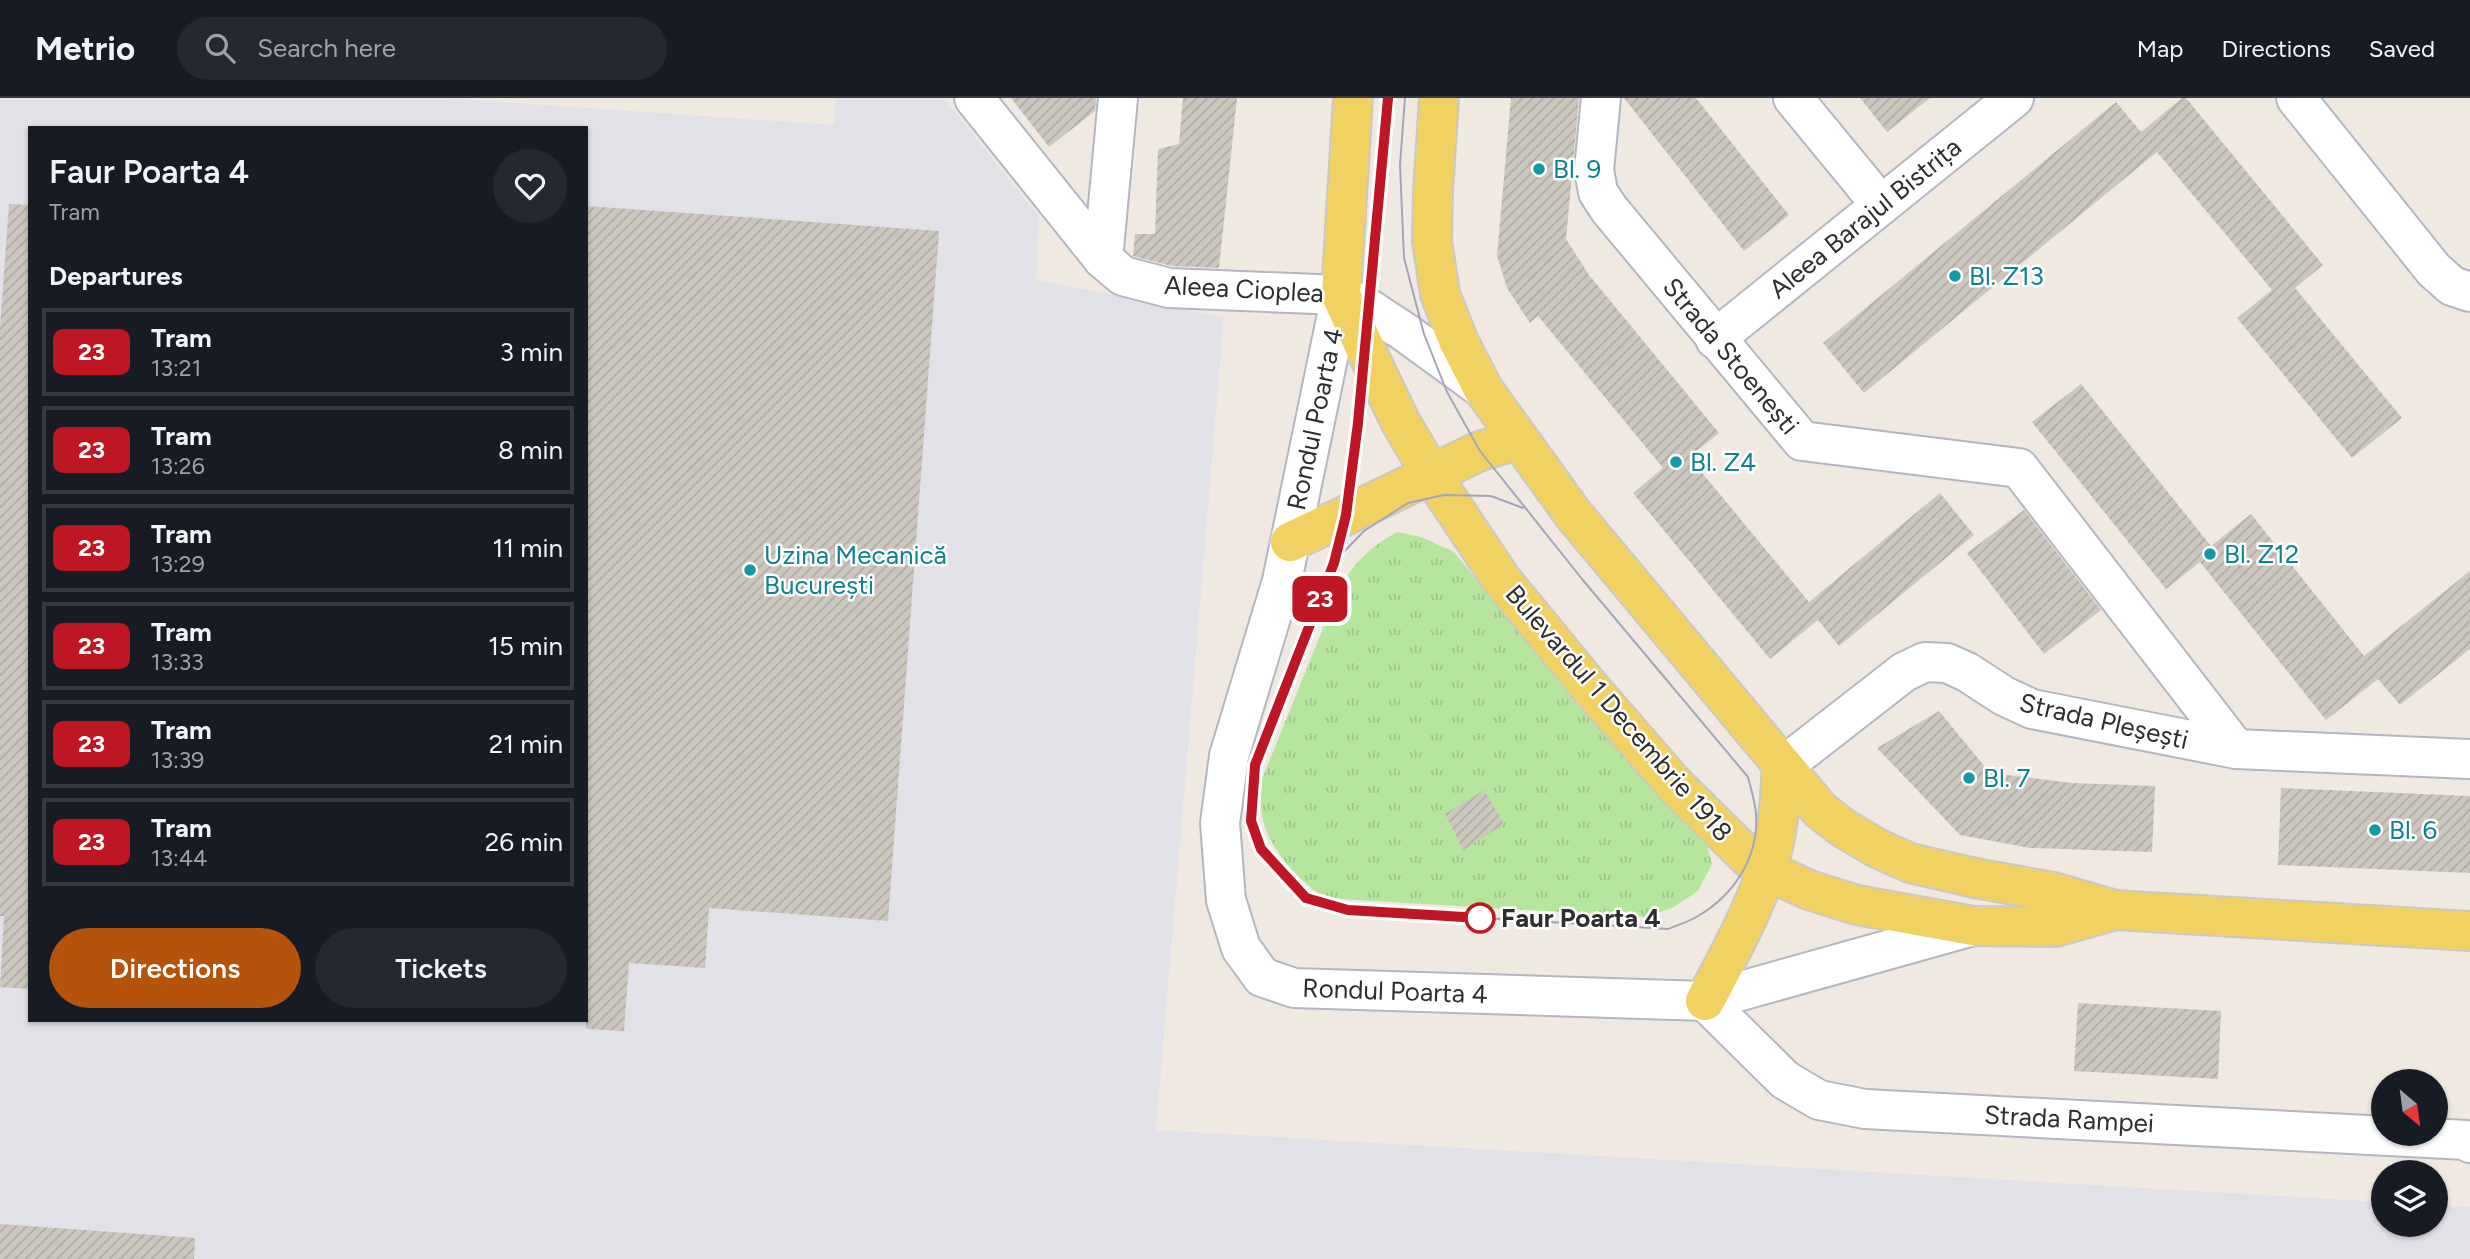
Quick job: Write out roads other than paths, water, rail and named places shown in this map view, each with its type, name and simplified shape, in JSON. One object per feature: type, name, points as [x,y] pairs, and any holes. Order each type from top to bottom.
[{"type":"main road","name":"Bulevardul 1 Decembrie 1918","points":[[1353,98],[1342,295],[1400,421],[1431,474],[1501,579],[1674,784],[1742,852],[1766,870],[1809,890],[1857,905],[1973,926],[2055,927],[2115,910]]},
{"type":"main road","name":"Bulevardul 1 Decembrie 1918","points":[[1439,98],[1433,192],[1436,268],[1440,294],[1458,340],[1483,389],[1517,440],[1573,514],[1819,810],[1877,848],[1910,863],[2053,892],[2115,910],[2470,931]]},
{"type":"main road","points":[[1290,542],[1480,451],[1517,440]]},
{"type":"main road","points":[[1705,1001],[1742,929],[1766,870],[1776,832],[1782,768]]},
{"type":"street","name":"Aleea Cioplea","points":[[974,98],[1103,259],[1123,276],[1169,288],[1342,295],[1406,333],[1483,389]]},
{"type":"street","points":[[1103,259],[1118,98]]},
{"type":"street","name":"Strada Stoenești","points":[[1601,98],[1594,170],[1598,192],[1715,339],[1802,440],[2019,468],[2236,749]]},
{"type":"street","points":[[1793,98],[1881,205]]},
{"type":"street","name":"Aleea Barajul Bistrița","points":[[1715,339],[2014,98]]},
{"type":"street","points":[[2296,98],[2434,270],[2452,286],[2470,292]]},
{"type":"street","name":"Rondul Poarta 4","points":[[1342,295],[1282,580],[1229,756],[1220,823],[1226,900],[1241,948],[1262,977],[1294,988],[1705,1001],[1973,926]]},
{"type":"street","name":"Strada Pleșești","points":[[1782,768],[1904,672],[1926,662],[1947,663],[2032,709],[2236,749],[2453,759]]},
{"type":"street","points":[[2453,759],[2470,730]]},
{"type":"street","name":"Strada Rampei","points":[[1705,1001],[1785,1080],[1819,1100],[1865,1109],[2466,1140],[2470,1143]]},
{"type":"tram line","points":[[1388,98],[1358,423],[1346,515],[1334,563],[1255,765],[1251,821],[1261,849],[1306,898],[1348,910],[1668,929],[1691,920],[1711,907],[1723,897],[1742,873],[1756,830],[1755,809],[1748,777],[1582,579],[1480,451],[1447,392],[1424,334],[1404,258],[1400,165],[1405,98]]},
{"type":"tram line","name":"23","points":[[1388,98],[1358,423],[1346,515],[1334,563],[1255,765],[1251,821],[1261,849],[1306,898],[1348,910],[1480,918]]},
{"type":"tram line","points":[[1336,560],[1364,531],[1408,503],[1444,495],[1491,496],[1523,508]]},
{"type":"place","name":"Bl. 9","points":[[1539,169]]},
{"type":"place","name":"Bl. Z13","points":[[1955,276]]},
{"type":"place","name":"Bl. Z4","points":[[1676,462]]},
{"type":"place","name":"Bl. Z12","points":[[2210,554]]},
{"type":"place","name":"Uzina Mecanică București","points":[[750,570]]},
{"type":"place","name":"Bl. 7","points":[[1969,778]]},
{"type":"place","name":"Bl. 6","points":[[2375,830]]},
{"type":"place","name":"Faur Poarta 4","points":[[1480,918]]}]
